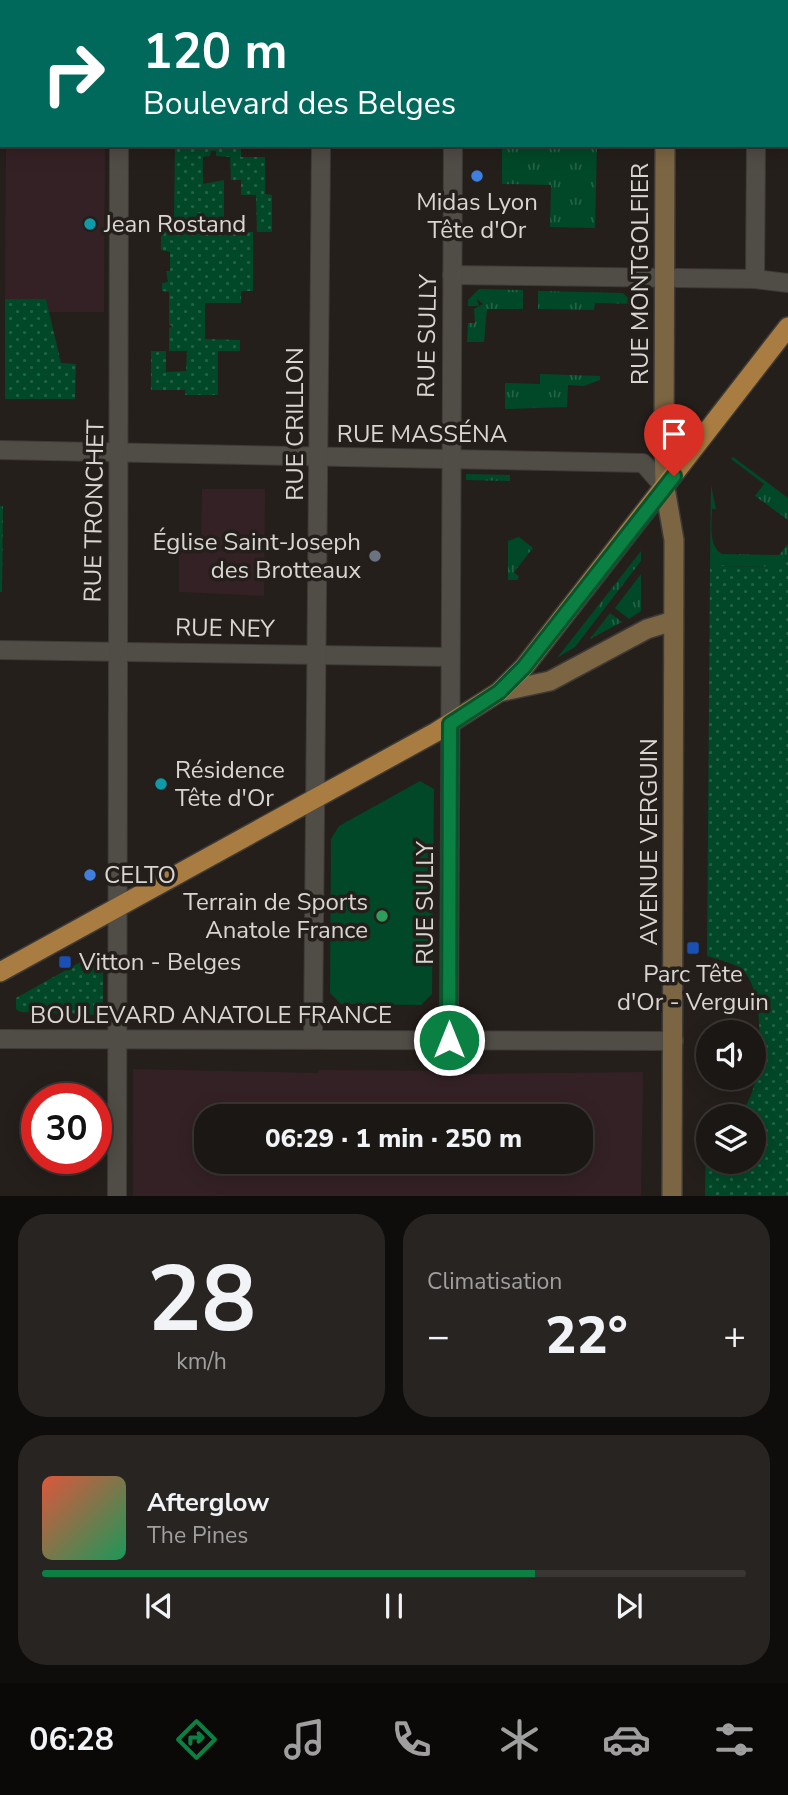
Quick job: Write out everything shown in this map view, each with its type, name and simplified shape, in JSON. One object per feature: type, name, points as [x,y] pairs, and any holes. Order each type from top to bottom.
[{"type":"main road","name":"RUE MONTGOLFIER","points":[[664,147],[665,488]]},
{"type":"main road","points":[[0,972],[450,724],[499,692],[524,667],[788,327]]},
{"type":"main road","name":"AVENUE VERGUIN","points":[[665,488],[674,540],[672,1196]]},
{"type":"main road","points":[[499,692],[550,681],[647,629],[673,621]]},
{"type":"street","name":"RUE TRONCHET","points":[[119,147],[119,906]]},
{"type":"street","name":"RUE CRILLON","points":[[313,1039],[321,147]]},
{"type":"street","name":"RUE SULLY","points":[[449,1040],[453,147]]},
{"type":"street","points":[[755,279],[756,147]]},
{"type":"street","points":[[452,275],[755,279],[788,283]]},
{"type":"street","name":"RUE MASSÉNA","points":[[0,450],[643,463],[665,488]]},
{"type":"street","name":"RUE NEY","points":[[0,650],[449,657]]},
{"type":"street","points":[[117,1196],[119,906]]},
{"type":"street","name":"BOULEVARD ANATOLE FRANCE","points":[[0,1039],[674,1041]]},
{"type":"shaded area","points":[[6,147],[105,147],[104,312],[49,312],[46,299],[5,299]]},
{"type":"shaded area","points":[[202,489],[265,489],[264,596],[179,592],[179,542],[201,541]]},
{"type":"shaded area","points":[[133,1069],[318,1073],[319,1070],[457,1071],[457,1074],[643,1072],[641,1196],[133,1196]]},
{"type":"green space","points":[[175,147],[241,147],[241,157],[265,157],[265,194],[272,195],[272,232],[257,232],[256,195],[241,195],[241,180],[231,180],[230,157],[216,156],[216,151],[211,151],[210,156],[203,157],[203,184],[224,180],[224,232],[253,232],[253,291],[241,291],[241,303],[205,303],[205,339],[240,340],[240,351],[218,351],[218,395],[185,395],[185,390],[151,390],[151,351],[166,351],[166,372],[186,371],[187,351],[169,351],[169,328],[173,326],[169,325],[169,292],[162,291],[162,283],[168,282],[166,271],[170,271],[170,252],[161,250],[161,232],[189,231],[184,217],[174,217]]},
{"type":"green space","points":[[502,147],[597,147],[595,228],[550,227],[551,185],[502,184]]},
{"type":"green space","points":[[479,289],[523,290],[523,309],[487,309],[484,342],[467,342],[468,323],[475,323],[474,309],[483,304],[477,299],[479,306],[468,306],[468,300]]},
{"type":"green space","points":[[538,291],[623,293],[634,304],[595,303],[594,310],[538,309]]},
{"type":"green space","points":[[5,299],[46,299],[61,363],[76,364],[75,399],[5,399]]},
{"type":"green space","points":[[540,374],[600,376],[600,380],[584,386],[568,385],[567,407],[505,409],[505,383],[540,384]]},
{"type":"green space","points":[[733,457],[788,498],[788,520],[755,496],[764,484],[731,459]]},
{"type":"green space","points":[[466,474],[510,475],[510,481],[466,480]]},
{"type":"green space","points":[[711,485],[716,509],[712,509],[712,534],[718,550],[722,554],[779,555],[788,544],[788,554],[778,567],[710,566]]},
{"type":"green space","points":[[0,506],[3,506],[2,592],[0,592]]},
{"type":"green space","points":[[519,537],[533,548],[514,572],[519,577],[517,580],[508,580],[508,541]]},
{"type":"green space","points":[[641,551],[641,561],[575,647],[557,658]]},
{"type":"green space","points":[[788,554],[788,1196],[705,1196],[705,1174],[766,1174],[766,1104],[746,1104],[753,1090],[766,1090],[766,1020],[759,1020],[752,985],[743,970],[707,956],[710,566],[777,567]]},
{"type":"green space","points":[[641,574],[641,611],[629,619],[615,608]]},
{"type":"green space","points":[[610,613],[622,622],[590,639]]},
{"type":"green space","name":"Terrain de Sports Anatole France","points":[[420,781],[434,789],[432,994],[421,1005],[341,1004],[330,993],[331,839],[339,826]]},
{"type":"green space","points":[[100,951],[103,954],[103,1012],[98,1015],[21,1012],[16,1009],[16,998]]},
{"type":"place","name":"Midas Lyon Tête d'Or","points":[[477,176]]},
{"type":"place","name":"Jean Rostand","points":[[90,224]]},
{"type":"place","name":"Église Saint-Joseph des Brotteaux","points":[[375,556]]},
{"type":"place","name":"Résidence Tête d'Or","points":[[161,784]]},
{"type":"place","name":"CELTO","points":[[90,875]]},
{"type":"place","name":"Terrain de Sports Anatole France","points":[[382,916]]},
{"type":"place","name":"Parc Tête d'Or - Verguin","points":[[693,948]]},
{"type":"place","name":"Vitton - Belges","points":[[65,962]]},
{"type":"route","points":[[449,1040],[450,724],[499,692],[524,667],[674,476]]}]
